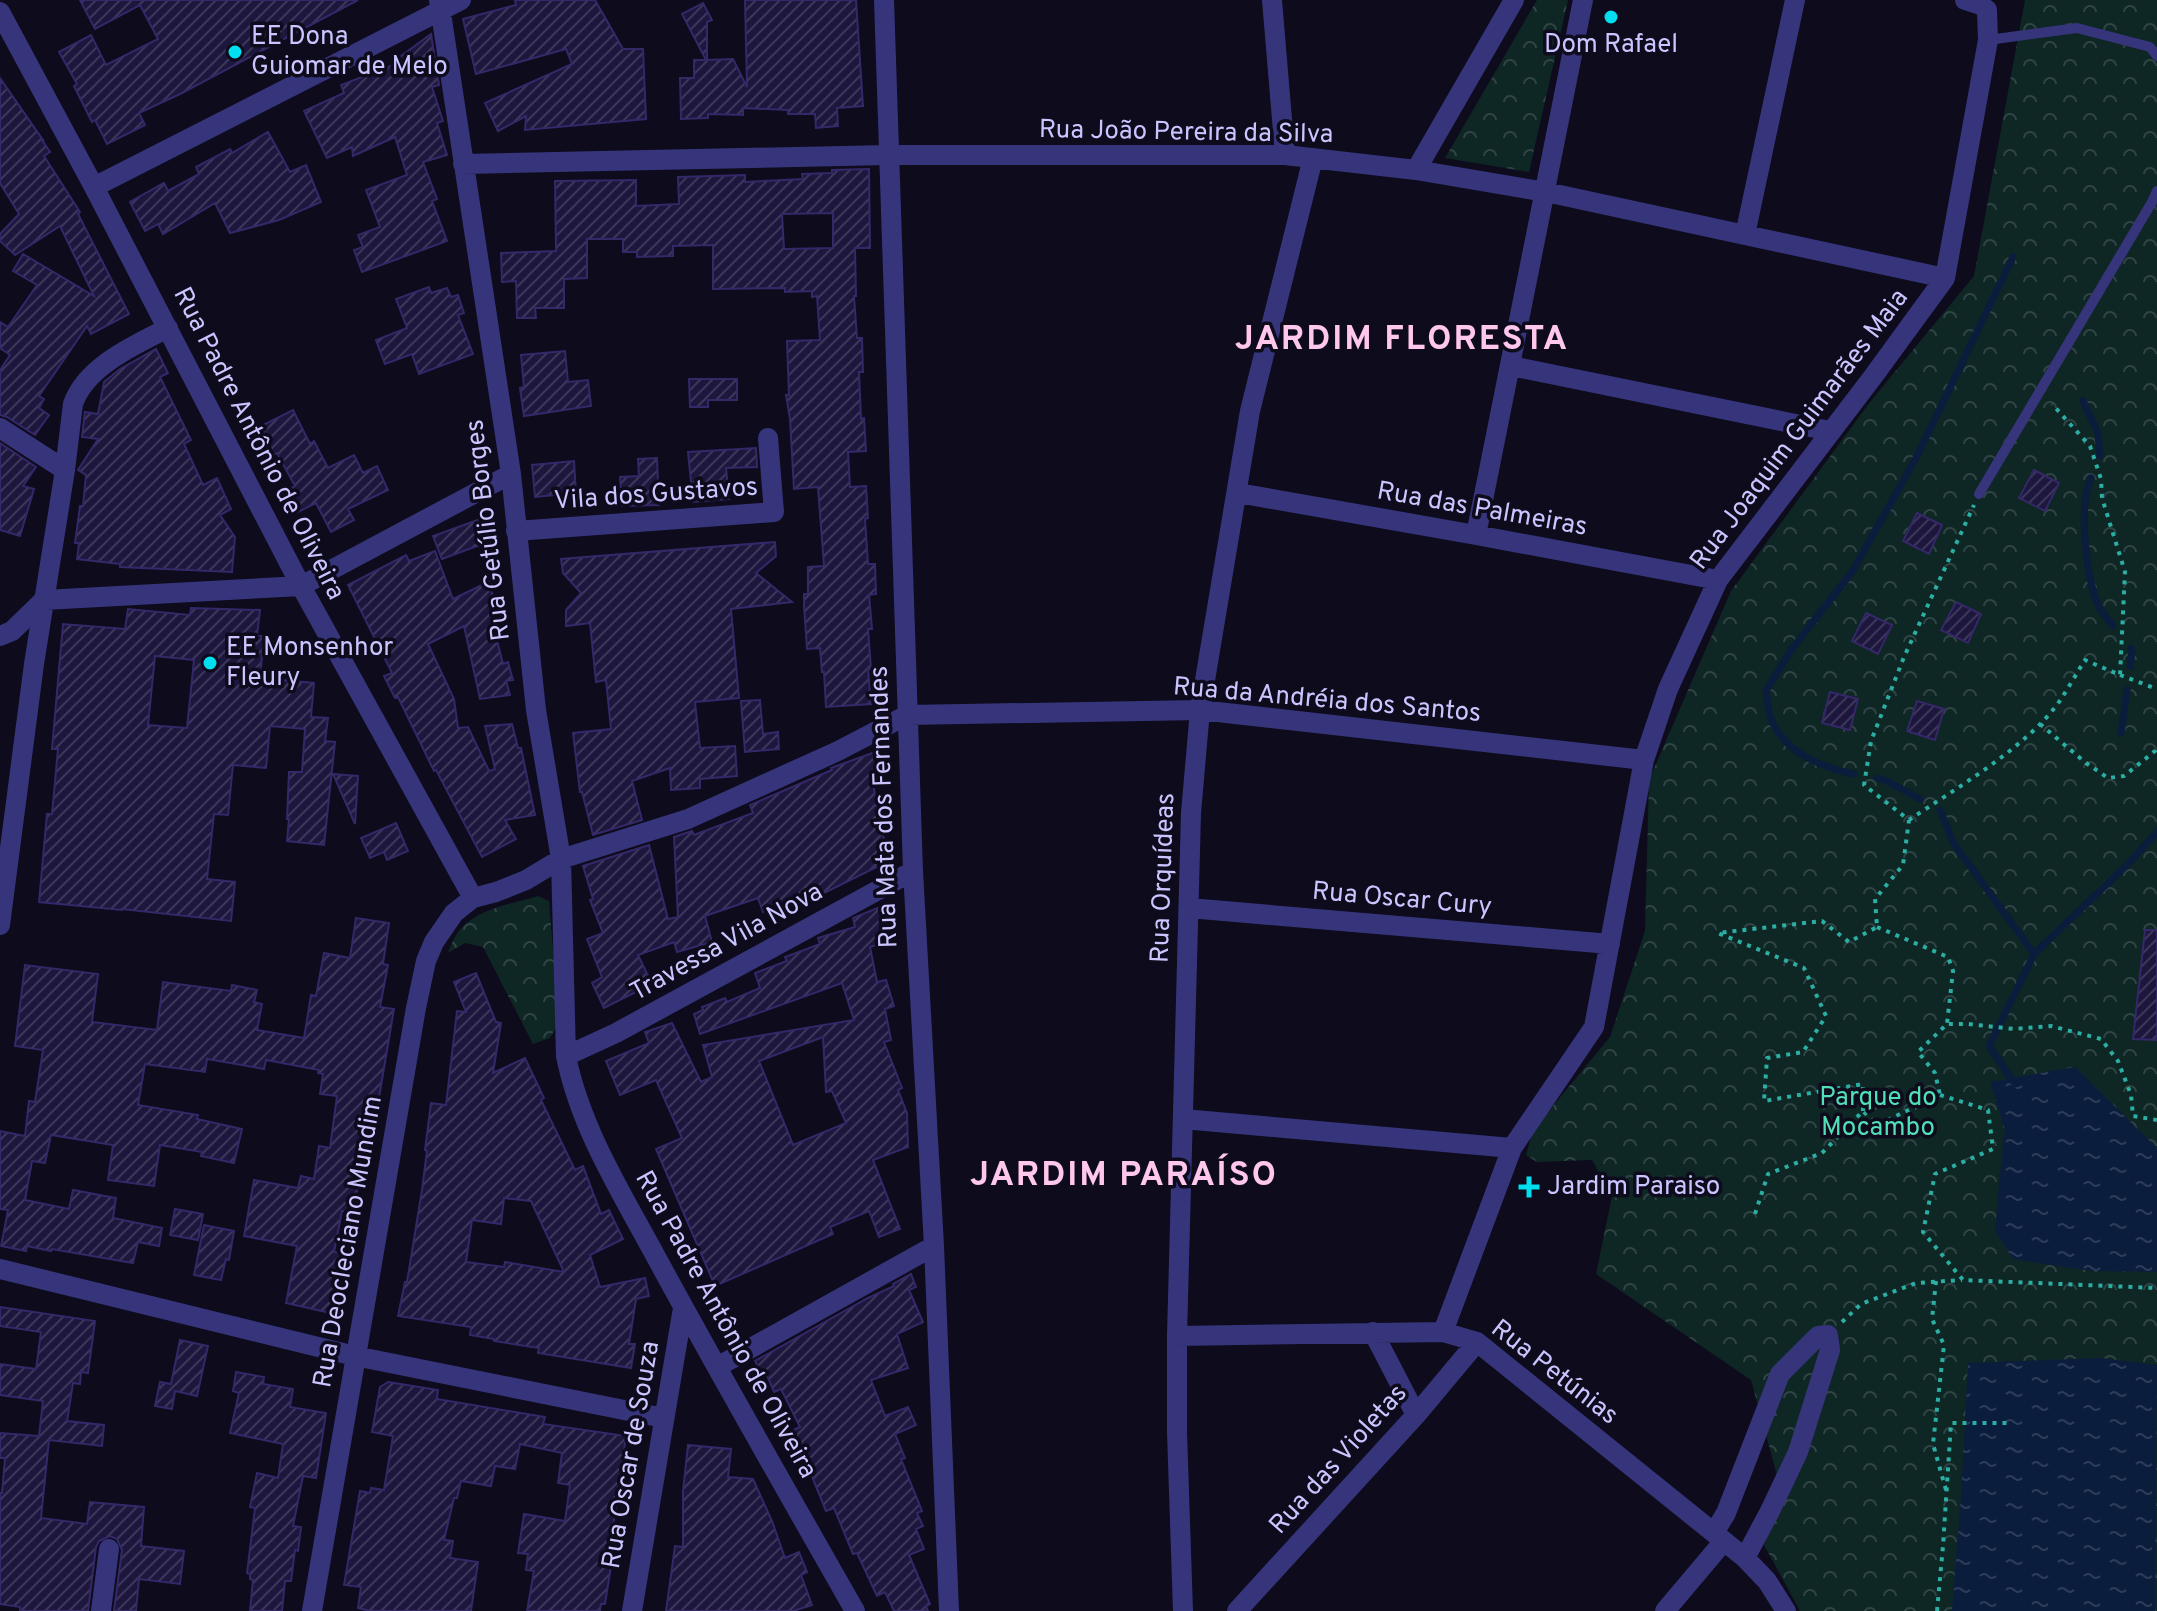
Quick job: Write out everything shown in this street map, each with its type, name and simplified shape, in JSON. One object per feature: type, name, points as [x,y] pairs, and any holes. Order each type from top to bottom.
[{"type":"street","points":[[94,187],[439,6],[461,0]]},
{"type":"street","name":"Rua Mata dos Fernandes","points":[[884,0],[913,871],[934,1246],[949,1611]]},
{"type":"street","points":[[1272,0],[1285,155]]},
{"type":"street","points":[[1416,170],[1514,0]]},
{"type":"street","points":[[1476,535],[1583,0]]},
{"type":"street","points":[[1745,235],[1795,0]]},
{"type":"street","name":"Rua Joaquim Guimarães Maia","points":[[1443,1332],[1512,1148],[1594,1027],[1644,760],[1668,689],[1718,580],[1945,278],[1988,40],[1987,10],[1968,1]]},
{"type":"street","name":"Rua Getúlio Borges","points":[[439,6],[511,474],[536,710],[561,859],[566,1056]]},
{"type":"street","name":"Rua Padre Antônio de Oliveira","points":[[0,12],[301,586],[473,898]]},
{"type":"street","name":"Rua João Pereira da Silva","points":[[463,164],[888,155],[1285,155],[1416,170],[1546,192],[1945,278]]},
{"type":"street","name":"Rua Orquídeas","points":[[1183,1611],[1177,1336],[1191,813],[1200,710],[1250,411],[1313,158]]},
{"type":"street","points":[[0,925],[34,664],[77,394],[87,379],[123,351],[168,328]]},
{"type":"street","points":[[1511,366],[1830,431]]},
{"type":"street","points":[[0,428],[65,470]]},
{"type":"street","name":"Vila dos Gustavos","points":[[516,531],[774,512],[768,438]]},
{"type":"street","points":[[0,636],[12,631],[44,600],[301,586],[511,474]]},
{"type":"street","name":"Rua das Palmeiras","points":[[1238,493],[1718,580]]},
{"type":"street","name":"Rua da Andréia dos Santos","points":[[907,715],[1200,710],[1644,760]]},
{"type":"street","points":[[473,898],[526,880],[561,859],[688,819],[838,751],[907,715]]},
{"type":"street","name":"Travessa Vila Nova","points":[[566,1056],[630,1025],[913,871]]},
{"type":"street","name":"Rua Deocleciano Mundim","points":[[312,1611],[426,961],[434,942],[454,913],[473,898]]},
{"type":"street","name":"Rua Oscar Cury","points":[[1189,908],[1610,944]]},
{"type":"street","name":"Rua Padre Antônio de Oliveira","points":[[566,1056],[571,1085],[613,1177],[683,1308],[855,1611]]},
{"type":"street","points":[[1183,1119],[1512,1148]]},
{"type":"street","points":[[717,1367],[934,1246]]},
{"type":"street","points":[[0,1269],[355,1356],[664,1418]]},
{"type":"street","name":"Rua Oscar de Souza","points":[[632,1611],[683,1308]]},
{"type":"street","points":[[1373,1332],[1416,1415]]},
{"type":"street","name":"Rua Petúnias","points":[[1177,1336],[1443,1332],[1477,1342],[1745,1558],[1767,1581],[1786,1611]]},
{"type":"street","points":[[1665,1611],[1719,1537],[1780,1374],[1818,1336],[1828,1335],[1830,1350],[1798,1452],[1745,1558]]},
{"type":"street","name":"Rua das Violetas","points":[[1237,1611],[1416,1415],[1477,1342]]},
{"type":"street","points":[[101,1611],[109,1549]]},
{"type":"lane","points":[[1988,40],[2077,28],[2150,47],[2157,56]]},
{"type":"lane","points":[[1979,494],[2157,191]]},
{"type":"path","points":[[2040,391],[2090,446],[2101,479],[2102,498],[2125,572],[2120,675]]},
{"type":"path","points":[[1909,820],[1864,785],[1871,741],[1904,657],[1979,494]]},
{"type":"path","points":[[1877,927],[1875,899],[1903,865],[1909,820],[2019,743],[2040,724],[2058,704],[2085,660],[2157,689]]},
{"type":"path","points":[[2040,724],[2108,778],[2124,776],[2155,751],[2157,745]]},
{"type":"path","points":[[1755,1214],[1768,1174],[1822,1153],[1863,1111],[1863,1084],[1764,1101],[1767,1058],[1803,1052],[1826,1016],[1804,968],[1718,933],[1822,921],[1849,942],[1877,927]]},
{"type":"path","points":[[1877,927],[1948,957],[1953,971],[1947,1024],[1918,1052],[1935,1073],[1940,1095]]},
{"type":"path","points":[[1947,1024],[2014,1029],[2051,1026],[2101,1039],[2118,1061],[2131,1095],[2133,1116],[2157,1120]]},
{"type":"path","points":[[1863,1111],[1877,1125],[1940,1095],[1988,1110],[1993,1149],[1935,1174],[1923,1232],[1963,1280]]},
{"type":"path","points":[[1828,1335],[1861,1304],[1916,1283],[1963,1280],[2157,1288]]},
{"type":"path","points":[[1936,1281],[1932,1319],[1944,1345],[1933,1444],[1947,1493]]},
{"type":"path","points":[[1937,1611],[1951,1423],[2008,1423]]},
{"type":"green space","points":[[1537,0],[1568,0],[1529,172],[1445,158]]},
{"type":"green space","name":"Parque do Mocambo","points":[[2025,0],[2157,0],[2157,1611],[1800,1611],[1764,1545],[1781,1490],[1751,1380],[1596,1274],[1612,1196],[1592,1160],[1537,1162],[1526,1155],[1533,1130],[1610,1037],[1645,931],[1649,780],[1731,591],[1870,402],[1974,276]]},
{"type":"green space","points":[[538,896],[549,901],[559,1022],[550,1038],[533,1044],[483,947],[465,943],[448,953],[456,935],[472,919],[493,909]]},
{"type":"water","points":[[2075,1067],[2157,1148],[2157,1272],[2092,1271],[2013,1259],[1995,1231],[2005,1130],[1990,1082]]},
{"type":"water","points":[[2101,1358],[2157,1365],[2155,1611],[1952,1611],[1968,1363]]},
{"type":"building","points":[[80,0],[358,0],[139,113],[145,125],[107,144],[95,120],[92,122],[74,86],[77,84],[59,52],[91,35],[106,65],[158,39],[140,5],[95,29]]},
{"type":"building","points":[[515,0],[595,0],[623,49],[643,49],[646,119],[525,130],[526,116],[498,131],[485,103],[572,64],[566,49],[476,74],[463,19],[516,5]]},
{"type":"building","points":[[745,0],[856,0],[863,106],[837,108],[838,126],[816,128],[815,114],[788,114],[788,110],[743,108],[743,115],[708,114],[708,118],[681,119],[680,78],[694,78],[694,60],[706,60],[682,14],[703,3],[712,20],[707,22],[707,60],[733,59],[747,87]]},
{"type":"building","points":[[431,34],[439,85],[432,87],[443,121],[437,123],[447,155],[423,162],[437,199],[432,201],[447,241],[362,272],[354,250],[363,247],[358,235],[380,227],[366,190],[407,175],[395,137],[353,156],[352,147],[327,158],[304,111],[344,93],[341,85],[398,63],[397,59]]},
{"type":"building","points":[[0,78],[50,152],[44,156],[80,212],[78,214],[129,314],[91,334],[87,326],[39,396],[44,399],[39,408],[49,415],[35,435],[0,415],[0,370],[10,355],[0,348],[0,322],[8,327],[37,285],[13,271],[23,254],[94,296],[60,226],[15,255],[0,241],[0,234],[19,214],[0,183]]},
{"type":"building","points":[[268,132],[290,172],[306,165],[321,202],[279,220],[230,233],[215,203],[163,234],[158,224],[145,231],[130,202],[164,183],[168,191],[199,174],[196,167],[230,149],[232,153]]},
{"type":"building","points":[[869,169],[870,248],[855,248],[854,296],[857,338],[862,338],[863,372],[859,372],[866,451],[848,452],[850,487],[866,486],[868,564],[875,564],[876,594],[869,595],[871,704],[826,707],[820,648],[807,649],[804,606],[804,594],[808,594],[808,567],[824,566],[818,487],[794,489],[786,395],[789,395],[787,341],[820,340],[817,296],[812,297],[812,291],[785,292],[785,288],[713,289],[713,245],[673,246],[673,256],[637,257],[637,252],[623,252],[623,239],[587,239],[587,278],[564,279],[564,308],[535,308],[536,318],[517,318],[516,281],[502,282],[501,253],[556,251],[555,181],[636,180],[636,206],[679,204],[678,177],[745,175],[745,182],[803,179],[802,174],[832,173],[832,170]],"holes":[[[833,213],[833,248],[784,249],[782,214]]]},
{"type":"building","points":[[429,287],[431,293],[447,288],[451,297],[458,295],[464,313],[458,315],[473,354],[419,374],[412,354],[385,364],[376,340],[407,328],[396,299]]},
{"type":"building","points":[[156,349],[168,373],[160,377],[191,440],[184,444],[203,485],[217,478],[231,509],[220,515],[235,537],[232,572],[120,567],[120,564],[77,559],[79,543],[75,543],[86,475],[78,470],[98,439],[82,437],[85,412],[98,414],[104,382],[120,369]]},
{"type":"building","points":[[565,351],[568,382],[588,380],[591,406],[524,416],[520,388],[524,387],[521,355]]},
{"type":"building","points":[[689,379],[737,379],[737,400],[708,400],[708,407],[690,407]]},
{"type":"building","points":[[293,410],[310,444],[314,441],[328,468],[354,455],[363,473],[377,466],[388,490],[348,509],[354,520],[331,532],[316,503],[296,513],[284,492],[295,486],[277,453],[269,457],[255,429]]},
{"type":"building","points":[[0,443],[36,467],[23,486],[34,489],[20,536],[0,530]]},
{"type":"building","points":[[756,448],[757,467],[726,468],[729,499],[693,502],[688,452]]},
{"type":"building","points":[[657,458],[659,505],[622,506],[620,477],[639,476],[638,459]]},
{"type":"building","points":[[574,461],[576,493],[535,497],[532,465]]},
{"type":"building","points":[[2034,470],[2059,483],[2045,511],[2019,498]]},
{"type":"building","points":[[1917,513],[1942,525],[1929,554],[1903,541]]},
{"type":"building","points":[[486,517],[494,540],[442,559],[433,536]]},
{"type":"building","points":[[775,542],[776,556],[756,573],[792,602],[731,609],[739,698],[695,702],[700,748],[735,746],[737,776],[700,779],[700,788],[671,790],[670,768],[632,781],[642,820],[593,835],[580,792],[573,733],[611,729],[606,680],[596,682],[590,623],[566,626],[566,610],[581,593],[563,573],[561,559]]},
{"type":"building","points":[[435,551],[453,599],[490,581],[495,610],[490,613],[503,664],[508,662],[513,680],[506,681],[510,695],[480,699],[464,626],[428,644],[454,699],[458,728],[468,727],[489,771],[495,769],[485,726],[512,724],[518,748],[521,748],[535,815],[505,820],[516,839],[482,857],[384,676],[392,673],[348,585],[406,555],[409,561]]},
{"type":"building","points":[[1956,602],[1981,614],[1968,643],[1941,630]]},
{"type":"building","points":[[191,608],[260,610],[257,636],[264,636],[260,678],[314,683],[311,717],[328,718],[325,741],[335,742],[324,845],[287,841],[289,772],[302,772],[305,729],[270,726],[266,768],[233,765],[228,815],[214,814],[207,879],[235,882],[231,921],[39,902],[47,814],[52,814],[58,749],[52,749],[63,624],[125,629],[128,609],[190,615]],"holes":[[[155,656],[194,660],[187,728],[148,725]]]},
{"type":"building","points":[[1866,613],[1892,625],[1878,654],[1852,641]]},
{"type":"building","points":[[1830,692],[1858,699],[1850,730],[1822,723]]},
{"type":"building","points":[[760,700],[763,734],[778,732],[779,749],[745,752],[741,701]]},
{"type":"building","points":[[1917,701],[1944,709],[1935,740],[1907,731]]},
{"type":"building","points":[[881,750],[881,778],[873,781],[887,862],[802,901],[763,912],[758,898],[705,916],[712,942],[677,952],[674,942],[638,955],[652,984],[604,1008],[592,983],[602,977],[587,939],[603,933],[590,900],[593,899],[583,866],[649,845],[668,919],[678,917],[674,837],[692,831],[694,835],[753,813],[750,805],[831,768]]},
{"type":"building","points":[[333,774],[358,776],[355,824]]},
{"type":"building","points":[[396,823],[408,851],[387,860],[384,852],[370,858],[361,838]]},
{"type":"building","points":[[887,904],[888,942],[870,947],[877,982],[886,980],[894,1006],[885,1009],[891,1040],[884,1042],[902,1088],[898,1090],[907,1113],[908,1147],[873,1160],[900,1229],[879,1237],[869,1211],[830,1227],[833,1234],[715,1286],[656,1149],[682,1138],[656,1080],[620,1095],[606,1061],[649,1043],[645,1032],[672,1023],[701,1082],[712,1077],[703,1045],[854,1020],[842,983],[700,1034],[694,1014],[703,1010],[702,1007],[725,998],[727,1002],[760,988],[755,973],[820,944],[818,938],[855,927],[853,918]],"holes":[[[823,1037],[826,1092],[832,1091],[846,1123],[793,1145],[759,1061]]]},
{"type":"building","points":[[356,918],[389,923],[383,964],[388,965],[380,1007],[394,1009],[373,1133],[368,1132],[353,1213],[342,1211],[334,1252],[345,1254],[335,1314],[286,1303],[297,1246],[244,1236],[254,1180],[298,1188],[301,1176],[314,1179],[319,1146],[330,1148],[337,1096],[320,1094],[323,1074],[318,1073],[319,1070],[266,1060],[264,1069],[207,1059],[205,1072],[145,1064],[138,1105],[198,1115],[197,1119],[242,1129],[234,1163],[201,1156],[202,1152],[160,1145],[154,1186],[108,1180],[113,1145],[51,1135],[45,1163],[32,1161],[25,1200],[69,1209],[73,1190],[116,1198],[113,1218],[162,1228],[159,1246],[138,1242],[133,1263],[52,1249],[27,1246],[26,1251],[1,1246],[8,1210],[0,1209],[0,1131],[25,1136],[29,1101],[35,1102],[43,1050],[15,1046],[25,965],[98,974],[92,1022],[157,1030],[163,982],[231,991],[232,985],[257,990],[254,1002],[262,1004],[257,1030],[304,1038],[311,995],[316,996],[324,953],[350,958]]},
{"type":"building","points":[[2145,930],[2157,930],[2157,1040],[2133,1039]]},
{"type":"building","points":[[476,973],[496,1022],[501,1023],[493,1073],[525,1058],[544,1098],[541,1100],[575,1170],[583,1166],[601,1214],[609,1210],[623,1239],[590,1255],[600,1287],[645,1278],[649,1296],[636,1299],[629,1344],[635,1344],[631,1368],[538,1353],[539,1348],[470,1335],[471,1327],[398,1316],[407,1282],[422,1190],[431,1103],[446,1105],[457,1011],[466,1012],[454,982]],"holes":[[[504,1198],[531,1201],[564,1272],[505,1262],[504,1267],[466,1262],[472,1220],[501,1224]]]},
{"type":"building","points":[[175,1209],[203,1214],[198,1240],[170,1235]]},
{"type":"building","points":[[204,1225],[234,1231],[229,1260],[226,1259],[221,1280],[194,1275]]},
{"type":"building","points":[[911,1274],[916,1287],[909,1290],[923,1322],[897,1334],[908,1368],[871,1380],[885,1416],[908,1407],[916,1425],[895,1434],[905,1458],[901,1459],[922,1511],[917,1513],[923,1526],[916,1529],[924,1549],[909,1555],[930,1604],[926,1606],[928,1611],[894,1611],[885,1592],[877,1596],[857,1553],[853,1554],[834,1508],[826,1511],[800,1447],[797,1448],[789,1432],[800,1427],[781,1389],[774,1392],[766,1373],[762,1375],[755,1361]]},
{"type":"building","points":[[0,1307],[95,1321],[88,1373],[81,1372],[80,1384],[73,1383],[67,1421],[104,1425],[102,1446],[49,1440],[41,1518],[87,1524],[90,1502],[144,1507],[141,1546],[184,1551],[180,1584],[139,1579],[136,1611],[114,1611],[122,1550],[117,1539],[110,1536],[99,1541],[96,1547],[88,1611],[20,1611],[20,1607],[0,1604],[0,1493],[5,1458],[0,1458],[0,1433],[39,1436],[43,1401],[0,1395],[0,1364],[36,1369],[41,1332],[0,1326]]},
{"type":"building","points":[[180,1340],[208,1346],[197,1396],[175,1391],[172,1409],[155,1406],[160,1382],[171,1384]]},
{"type":"building","points":[[236,1372],[264,1377],[263,1384],[293,1389],[290,1407],[326,1413],[316,1478],[303,1476],[293,1526],[301,1527],[298,1551],[295,1550],[291,1581],[285,1581],[282,1611],[250,1611],[253,1580],[247,1573],[255,1508],[250,1507],[257,1473],[278,1478],[283,1444],[230,1433],[239,1393],[233,1391]]},
{"type":"building","points":[[388,1382],[438,1390],[437,1399],[545,1417],[543,1424],[626,1436],[613,1527],[617,1527],[605,1604],[601,1604],[600,1611],[527,1611],[534,1571],[526,1570],[528,1554],[518,1553],[524,1514],[565,1521],[570,1485],[558,1483],[562,1453],[520,1444],[515,1469],[495,1466],[491,1486],[461,1481],[457,1498],[454,1498],[444,1540],[453,1541],[450,1558],[478,1562],[471,1611],[370,1611],[358,1608],[361,1587],[344,1585],[360,1491],[370,1493],[371,1488],[384,1490],[393,1436],[372,1432],[380,1387]]},
{"type":"building","points":[[688,1445],[731,1449],[728,1477],[753,1479],[785,1558],[799,1552],[807,1572],[801,1575],[812,1605],[793,1611],[666,1611],[675,1546],[683,1547],[683,1491]]},
{"type":"waterway","points":[[1854,774],[1815,762],[1792,748],[1775,728],[1766,691],[1791,650],[1852,572],[1916,458],[2013,257]]},
{"type":"waterway","points":[[2083,401],[2098,433],[2100,456]]},
{"type":"waterway","points":[[2091,478],[2084,523],[2087,559],[2098,605],[2113,626]]},
{"type":"waterway","points":[[2130,666],[2131,648]]},
{"type":"waterway","points":[[2121,733],[2127,690]]},
{"type":"waterway","points":[[1877,778],[1920,799]]},
{"type":"waterway","points":[[1940,810],[1954,844],[2034,954]]},
{"type":"waterway","points":[[2015,1084],[1989,1046],[2034,954],[2157,832]]},
{"type":"place","name":"Dom Rafael","points":[[1611,17]]},
{"type":"place","name":"EE Dona Guiomar de Melo","points":[[235,52]]},
{"type":"place","name":"EE Monsenhor Fleury","points":[[210,663]]},
{"type":"place","name":"Jardim Paraiso","points":[[1529,1187]]},
{"type":"district","name":"JARDIM FLORESTA","points":[[1402,340]]},
{"type":"district","name":"JARDIM PARAÍSO","points":[[1124,1176]]}]
